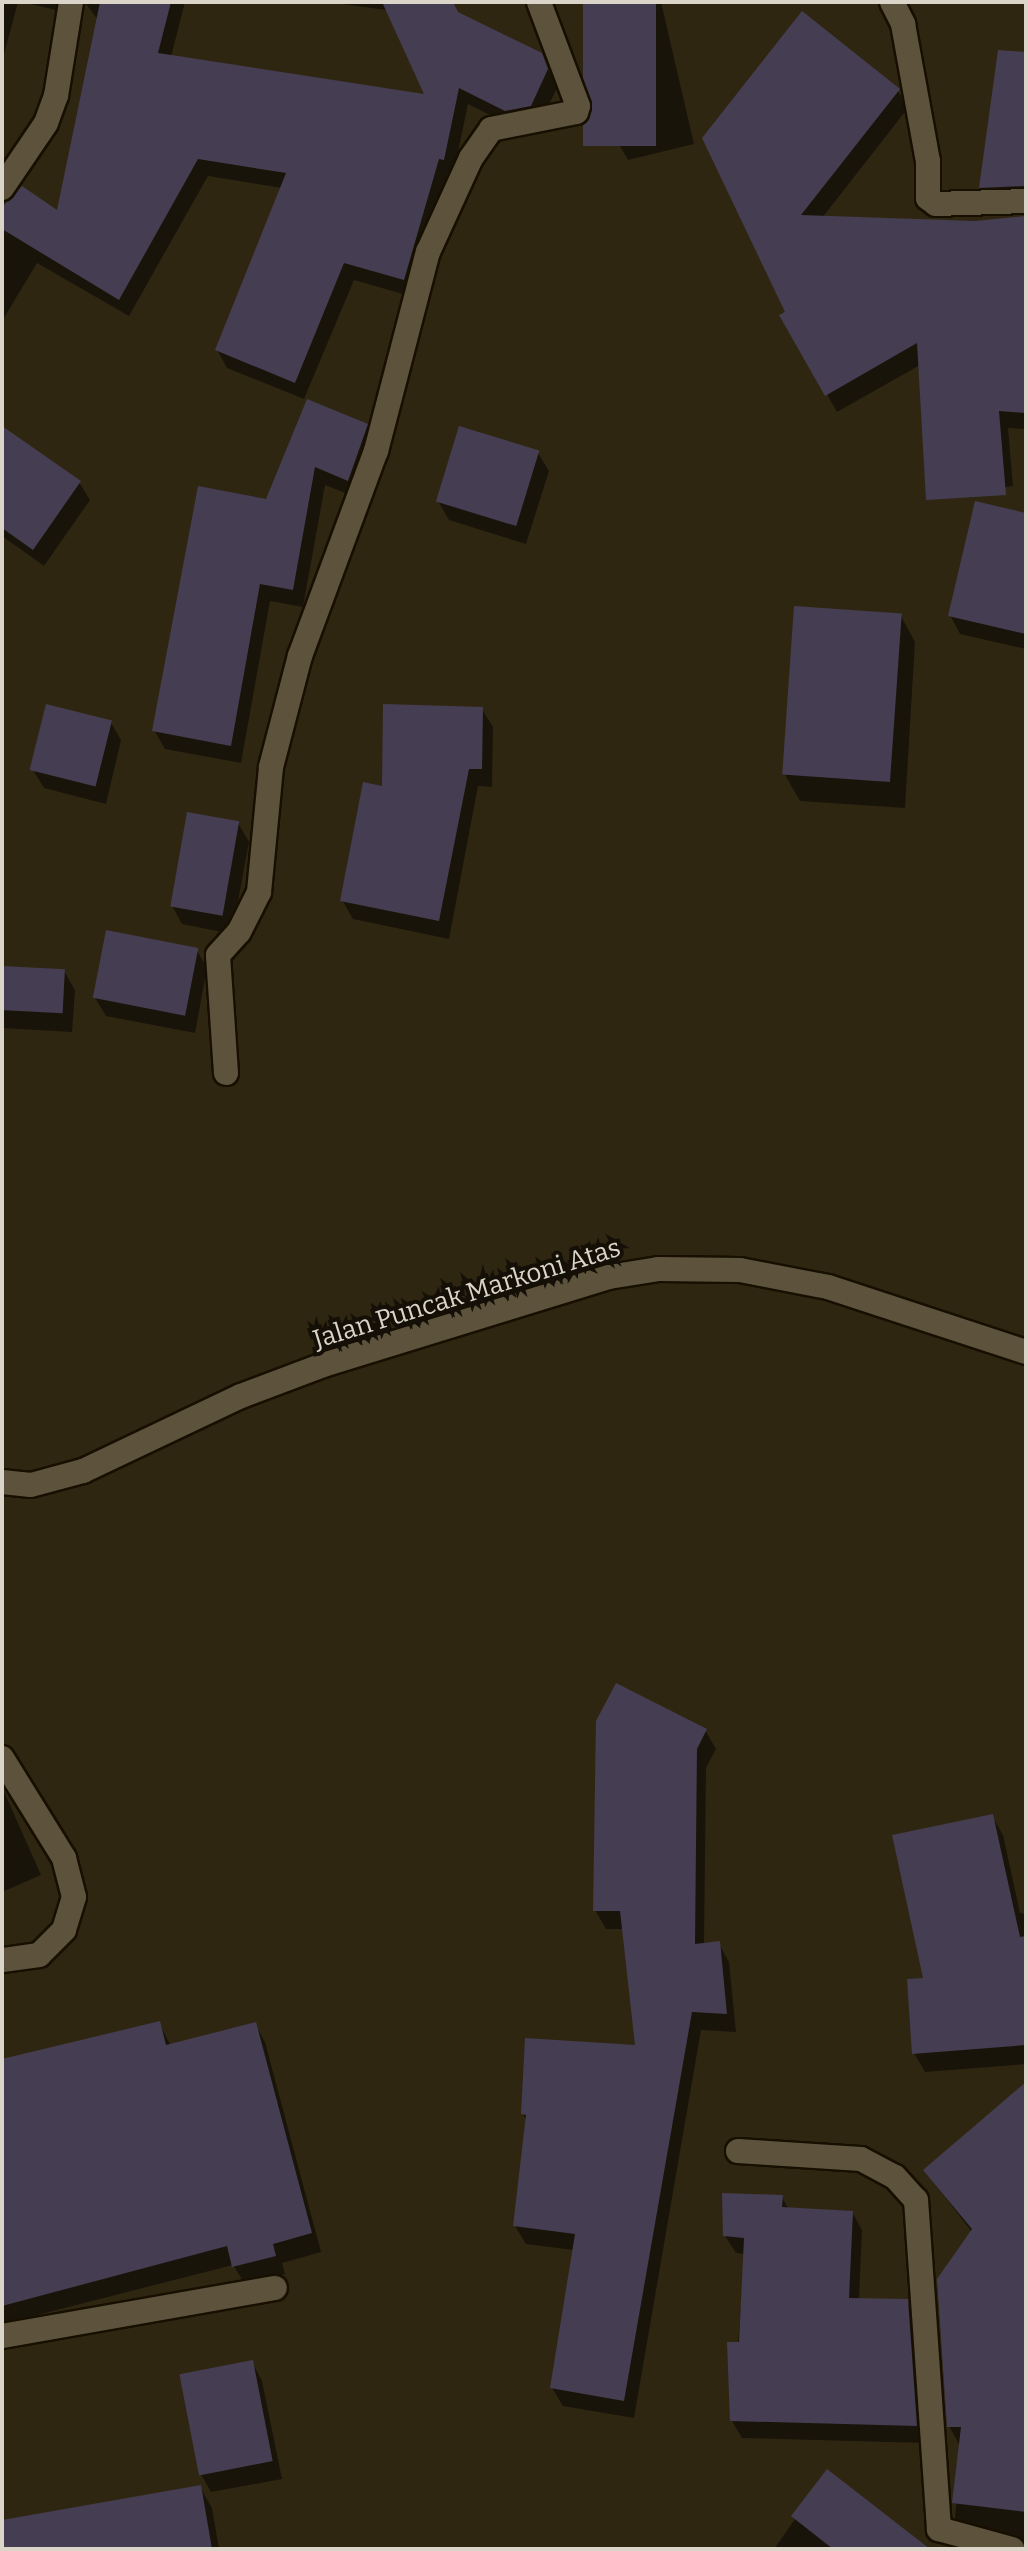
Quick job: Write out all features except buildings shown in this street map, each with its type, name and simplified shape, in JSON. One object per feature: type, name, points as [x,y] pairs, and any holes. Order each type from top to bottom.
[{"type":"street","points":[[2,188],[51,110],[71,2]]},
{"type":"street","points":[[226,1073],[218,955],[239,932],[259,892],[271,767],[300,656],[376,451],[428,252],[471,158],[491,129],[576,112],[578,106],[539,2]]},
{"type":"street","points":[[892,2],[908,54],[928,161],[928,198],[936,204],[1026,201]]},
{"type":"street","name":"Jalan Puncak Markoni Atas","points":[[2,1482],[31,1485],[83,1471],[241,1396],[323,1365],[609,1277],[659,1269],[740,1270],[828,1287],[1026,1352]]},
{"type":"street","points":[[2,1758],[64,1858],[74,1897],[64,1930],[39,1955],[2,1960]]},
{"type":"street","points":[[738,2151],[861,2159],[895,2177],[916,2200],[939,2529],[1012,2549]]},
{"type":"street","points":[[2,2336],[275,2288]]}]
